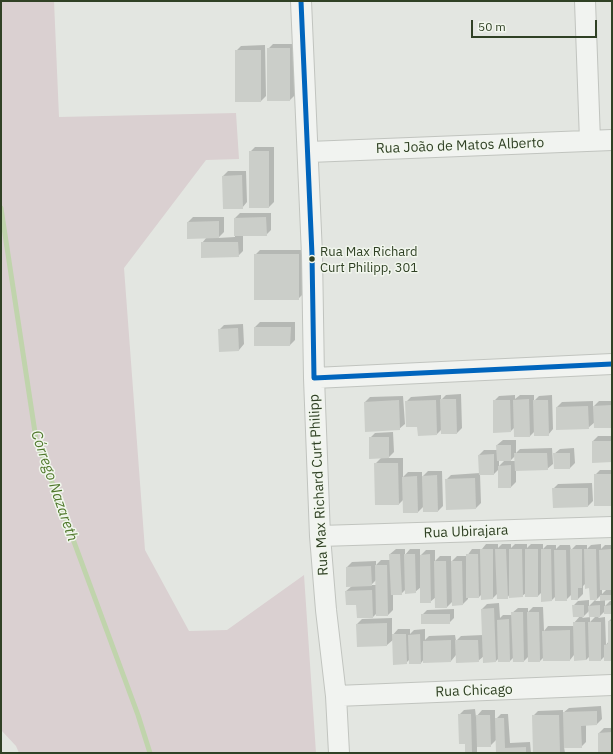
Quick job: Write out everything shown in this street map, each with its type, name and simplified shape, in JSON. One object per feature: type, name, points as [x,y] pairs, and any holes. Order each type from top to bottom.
[{"type":"street","name":"Rua Max Richard Curt Philipp","points":[[301,1],[309,152],[314,378],[320,536],[326,610],[336,696],[339,753]]},
{"type":"street","points":[[585,1],[590,140]]},
{"type":"street","name":"Rua João de Matos Alberto","points":[[309,152],[612,140]]},
{"type":"street","points":[[314,378],[612,364]]},
{"type":"street","name":"Rua Ubirajara","points":[[320,536],[612,527]]},
{"type":"street","name":"Rua Chicago","points":[[336,696],[612,686]]},
{"type":"shaded area","points":[[1,1],[54,1],[59,117],[236,113],[239,159],[206,160],[124,268],[145,550],[189,631],[227,630],[304,575],[316,753],[19,753],[16,746],[1,730]]},
{"type":"building","points":[[267,48],[290,48],[290,101],[267,101]]},
{"type":"building","points":[[235,50],[261,50],[261,102],[235,102]]},
{"type":"building","points":[[249,151],[269,151],[269,208],[249,208]]},
{"type":"building","points":[[242,175],[243,209],[223,209],[222,176]]},
{"type":"building","points":[[266,217],[267,236],[234,236],[234,218]]},
{"type":"building","points":[[219,221],[219,238],[187,239],[187,222]]},
{"type":"building","points":[[201,242],[238,242],[239,257],[201,258]]},
{"type":"building","points":[[254,254],[299,254],[299,300],[254,300]]},
{"type":"building","points":[[254,327],[291,327],[290,346],[254,346]]},
{"type":"building","points":[[238,328],[239,351],[219,352],[218,329]]},
{"type":"building","points":[[440,399],[456,399],[457,434],[441,434]]},
{"type":"building","points":[[529,399],[530,437],[514,437],[513,400]]},
{"type":"building","points":[[399,400],[400,430],[365,432],[364,402]]},
{"type":"building","points":[[436,400],[437,435],[418,436],[417,427],[406,427],[405,401]]},
{"type":"building","points":[[493,400],[510,400],[511,432],[493,433]]},
{"type":"building","points":[[533,400],[548,400],[549,436],[534,436]]},
{"type":"building","points":[[612,405],[612,428],[594,428],[593,406]]},
{"type":"building","points":[[588,406],[589,429],[556,430],[556,407]]},
{"type":"building","points":[[369,437],[389,437],[389,458],[369,459]]},
{"type":"building","points":[[592,441],[612,441],[612,462],[592,463]]},
{"type":"building","points":[[496,445],[511,445],[511,461],[497,461]]},
{"type":"building","points":[[514,453],[547,453],[548,470],[515,471]]},
{"type":"building","points":[[553,453],[570,453],[570,469],[554,469]]},
{"type":"building","points":[[494,454],[494,475],[479,475],[478,455]]},
{"type":"building","points":[[374,463],[398,463],[399,505],[375,505]]},
{"type":"building","points":[[511,465],[511,488],[498,488],[498,466]]},
{"type":"building","points":[[594,474],[612,474],[612,506],[594,506]]},
{"type":"building","points":[[437,475],[438,512],[423,512],[422,476]]},
{"type":"building","points":[[417,476],[418,513],[403,513],[402,477]]},
{"type":"building","points":[[475,478],[476,509],[446,510],[445,479]]},
{"type":"building","points":[[552,488],[588,488],[588,507],[553,508]]},
{"type":"building","points":[[480,549],[493,549],[493,599],[481,600]]},
{"type":"building","points":[[495,549],[506,549],[508,599],[497,599]]},
{"type":"building","points":[[509,549],[522,549],[523,597],[509,598]]},
{"type":"building","points":[[525,549],[538,549],[538,597],[525,597]]},
{"type":"building","points":[[541,549],[551,549],[552,601],[541,602]]},
{"type":"building","points":[[570,549],[582,549],[582,588],[578,588],[578,600],[571,600]]},
{"type":"building","points":[[584,549],[596,549],[597,600],[590,600],[589,588],[585,589]]},
{"type":"building","points":[[611,549],[612,590],[600,590],[599,550]]},
{"type":"building","points":[[554,550],[566,550],[567,601],[555,601]]},
{"type":"building","points":[[389,554],[400,554],[402,595],[391,595]]},
{"type":"building","points":[[404,554],[415,554],[416,593],[405,594]]},
{"type":"building","points":[[430,554],[431,603],[420,603],[420,555]]},
{"type":"building","points":[[466,554],[478,554],[479,598],[466,598]]},
{"type":"building","points":[[434,561],[446,561],[447,608],[435,608]]},
{"type":"building","points":[[451,561],[462,561],[463,605],[452,606]]},
{"type":"building","points":[[375,565],[387,565],[388,616],[376,616]]},
{"type":"building","points":[[371,566],[372,586],[346,587],[346,567]]},
{"type":"building","points":[[372,590],[373,618],[357,618],[356,605],[346,605],[345,591]]},
{"type":"building","points":[[600,595],[612,595],[612,600],[600,601]]},
{"type":"building","points":[[572,605],[584,605],[584,617],[573,617]]},
{"type":"building","points":[[600,605],[600,617],[589,617],[588,606]]},
{"type":"building","points":[[612,605],[612,614],[604,614],[604,606]]},
{"type":"building","points":[[494,608],[496,662],[483,663],[481,609]]},
{"type":"building","points":[[511,612],[523,612],[524,662],[513,662]]},
{"type":"building","points":[[527,612],[539,612],[540,662],[528,662]]},
{"type":"building","points":[[421,614],[450,614],[450,624],[421,624]]},
{"type":"building","points":[[509,619],[510,662],[498,662],[497,620]]},
{"type":"building","points":[[608,621],[612,621],[612,661],[604,661],[604,645],[608,644]]},
{"type":"building","points":[[573,622],[585,622],[586,660],[574,661]]},
{"type":"building","points":[[588,622],[601,622],[601,661],[589,661]]},
{"type":"building","points":[[387,623],[387,646],[357,647],[356,624]]},
{"type":"building","points":[[570,630],[570,661],[543,661],[542,631]]},
{"type":"building","points":[[392,634],[406,634],[407,664],[393,665]]},
{"type":"building","points":[[420,634],[421,664],[409,664],[408,635]]},
{"type":"building","points":[[451,640],[451,662],[423,663],[423,641]]},
{"type":"building","points":[[455,640],[478,640],[479,662],[456,663]]},
{"type":"building","points":[[597,711],[597,725],[581,726],[582,748],[564,748],[563,712]]},
{"type":"building","points":[[458,714],[471,714],[472,753],[465,753],[465,744],[459,744]]},
{"type":"building","points":[[476,715],[490,715],[491,747],[477,747]]},
{"type":"building","points":[[532,715],[559,715],[560,753],[533,753]]},
{"type":"building","points":[[495,718],[504,718],[505,748],[526,747],[526,753],[496,753]]},
{"type":"building","points":[[612,732],[612,753],[598,753],[598,733]]},
{"type":"waterway","name":"Córrego Nazareth","points":[[1,208],[36,439],[138,715],[150,753]]},
{"type":"transit line","points":[[301,1],[312,255],[314,378],[612,364]]},
{"type":"place","name":"Rua Max Richard Curt Philipp, 301","points":[[312,259]]}]
